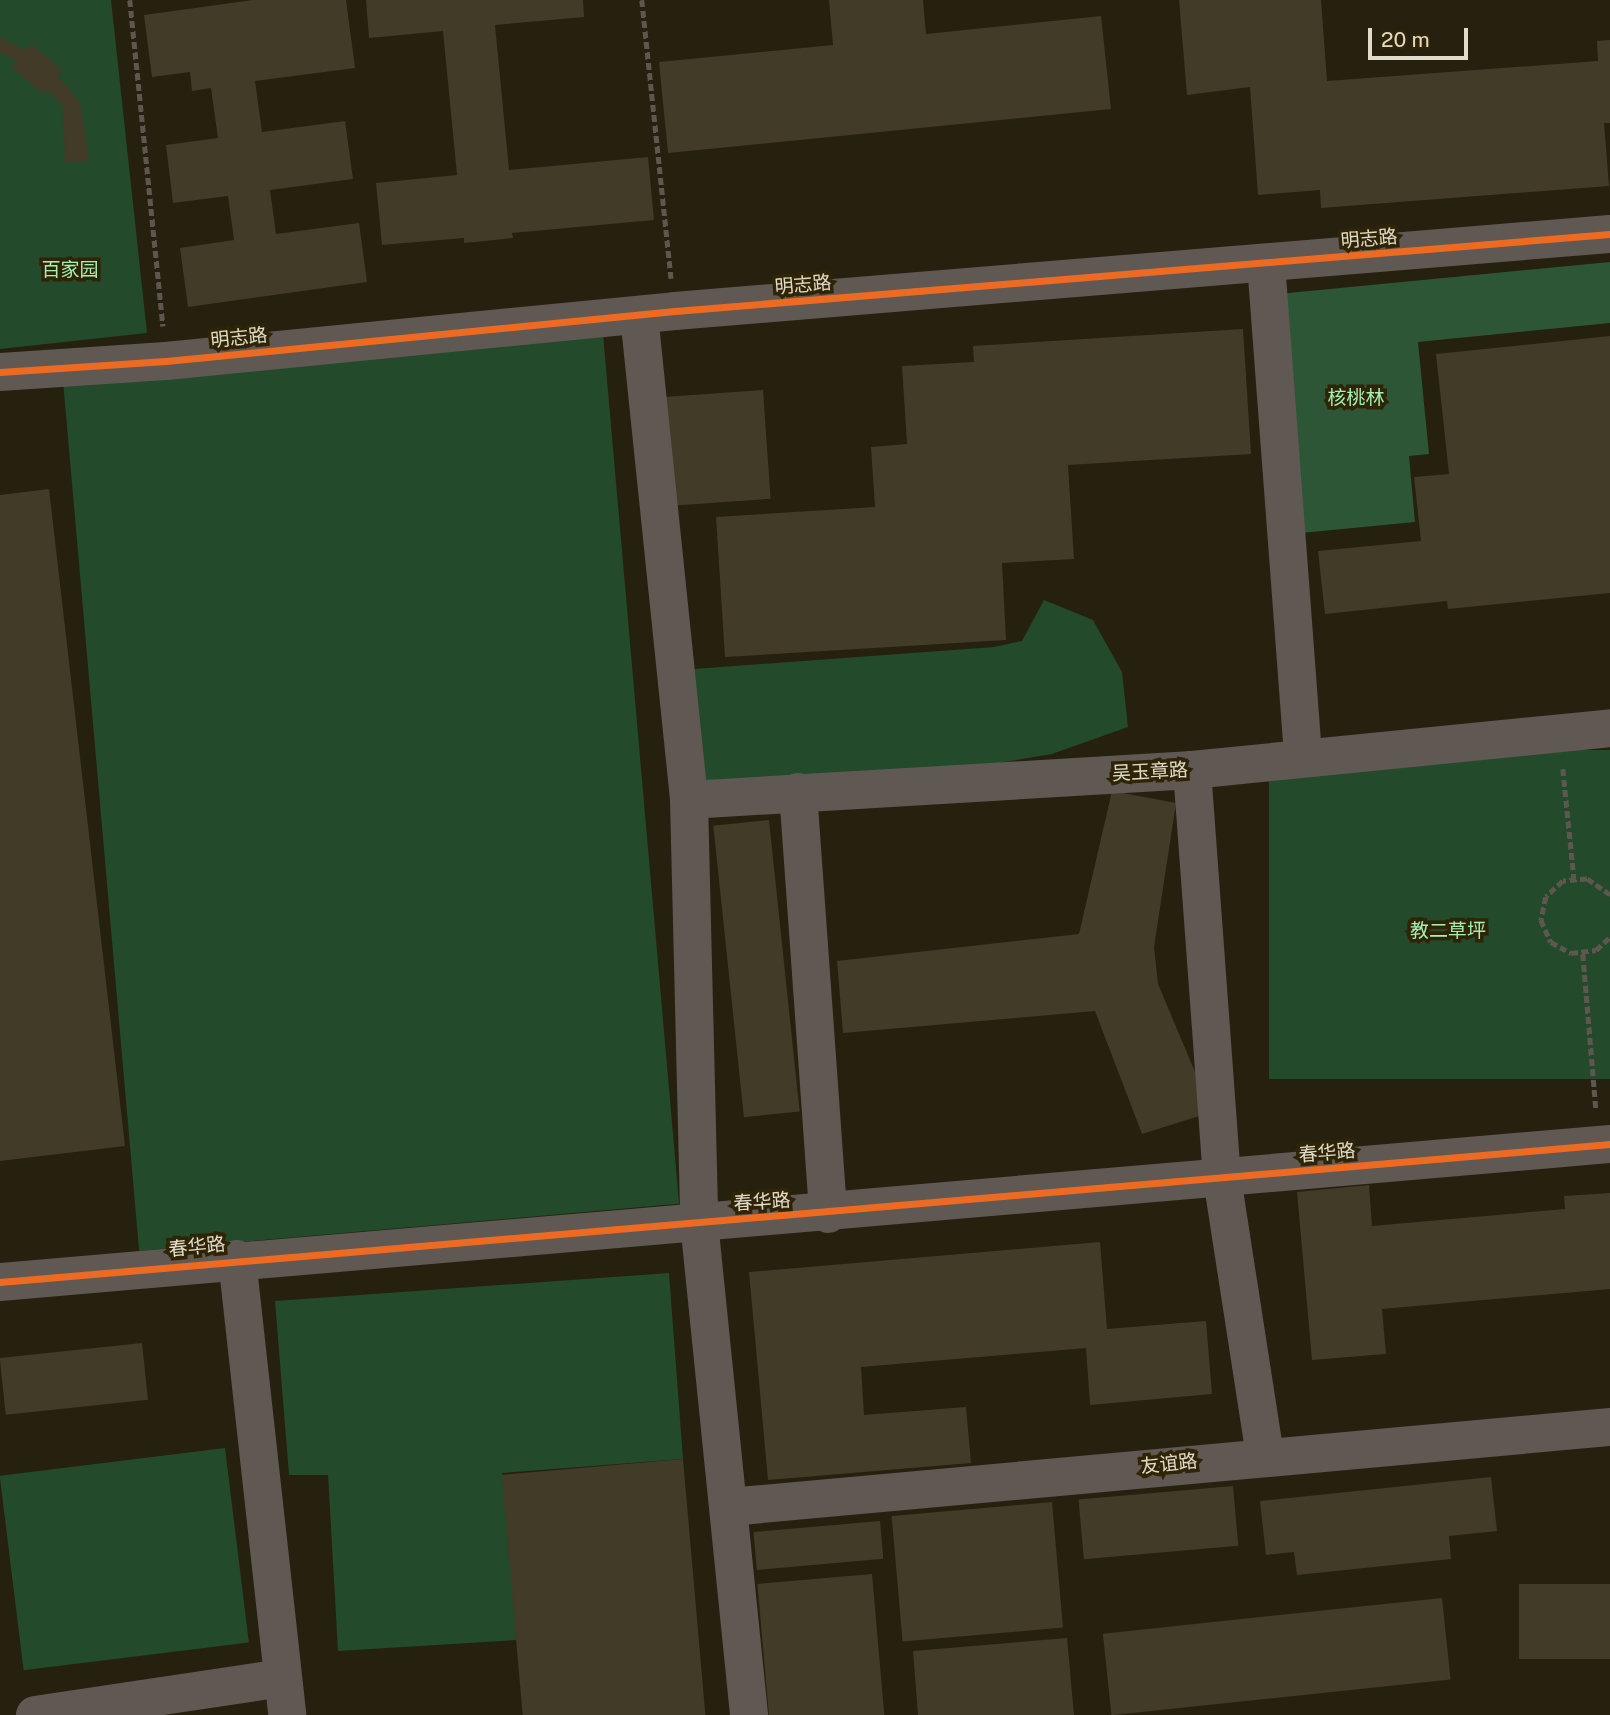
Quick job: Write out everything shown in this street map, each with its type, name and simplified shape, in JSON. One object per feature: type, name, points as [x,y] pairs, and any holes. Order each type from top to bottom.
[{"type":"street","name":"明志路","points":[[0,372],[166,361],[657,313],[1610,234]]},
{"type":"street","points":[[1266,263],[1303,758]]},
{"type":"street","points":[[657,313],[689,800],[699,1222],[749,1715]]},
{"type":"street","name":"吴玉章路","points":[[689,800],[1192,770],[1610,728]]},
{"type":"street","points":[[1192,770],[1222,1178],[1265,1455]]},
{"type":"street","points":[[799,792],[828,1214]]},
{"type":"street","name":"春华路","points":[[0,1282],[237,1259],[828,1214],[1604,1145]]},
{"type":"street","points":[[237,1259],[287,1715]]},
{"type":"street","name":"友谊路","points":[[729,1507],[1265,1455],[1610,1427]]},
{"type":"street","points":[[36,1715],[282,1678]]},
{"type":"path","points":[[130,0],[166,361]]},
{"type":"path","points":[[642,0],[657,313]]},
{"type":"path","points":[[1559,733],[1574,879]]},
{"type":"path","points":[[1610,895],[1600,885],[1574,879],[1553,888],[1541,908],[1541,920],[1551,942],[1571,953],[1583,954],[1595,950],[1610,937]]},
{"type":"path","points":[[1583,954],[1604,1145]]},
{"type":"green space","name":"百家园","points":[[0,0],[111,0],[147,333],[0,349]]},
{"type":"green space","name":"核桃林","points":[[1610,262],[1610,323],[1418,342],[1429,454],[1409,456],[1415,522],[1301,533],[1278,294]]},
{"type":"green space","points":[[603,334],[679,1204],[139,1251],[63,381]]},
{"type":"green space","points":[[1044,600],[1093,620],[1122,672],[1128,727],[1052,754],[950,771],[705,788],[694,669],[994,647],[1022,641]]},
{"type":"green space","name":"教二草坪","points":[[1269,750],[1610,750],[1610,1079],[1269,1079]]},
{"type":"green space","points":[[669,1273],[683,1459],[502,1473],[517,1640],[338,1651],[328,1475],[289,1475],[275,1301]]},
{"type":"green space","points":[[225,1448],[249,1643],[24,1670],[0,1476]]},
{"type":"building","points":[[253,0],[346,0],[355,68],[255,81],[262,132],[345,121],[353,179],[270,190],[276,234],[359,223],[367,282],[188,307],[180,248],[234,240],[228,196],[173,203],[166,145],[218,138],[211,88],[192,91],[190,72],[152,77],[144,15]]},
{"type":"building","points":[[366,0],[583,0],[584,17],[495,25],[509,170],[648,157],[654,220],[512,233],[513,238],[464,243],[464,238],[382,245],[376,183],[457,175],[443,31],[369,38]]},
{"type":"building","points":[[829,0],[923,0],[926,34],[1101,16],[1111,109],[668,153],[659,62],[833,45]]},
{"type":"building","points":[[1179,0],[1321,0],[1327,81],[1598,61],[1597,41],[1610,40],[1610,123],[1604,123],[1609,186],[1321,208],[1320,190],[1258,195],[1250,87],[1187,95]]},
{"type":"building","points":[[0,37],[26,50],[31,44],[62,70],[58,76],[80,102],[89,161],[65,163],[63,107],[47,89],[43,94],[11,67],[17,61],[0,52]]},
{"type":"building","points":[[1243,329],[1251,454],[1068,465],[1074,559],[1002,563],[1006,640],[725,657],[716,517],[875,507],[871,447],[907,444],[902,366],[974,362],[973,346]]},
{"type":"building","points":[[1610,336],[1610,593],[1448,609],[1447,601],[1325,614],[1318,551],[1421,541],[1414,477],[1449,474],[1436,354]]},
{"type":"building","points":[[763,390],[771,499],[672,506],[664,397]]},
{"type":"building","points":[[49,489],[125,1146],[0,1161],[0,495]]},
{"type":"building","points":[[1112,791],[1176,803],[1154,947],[1158,984],[1212,1112],[1142,1134],[1095,1011],[843,1033],[837,961],[1079,934]]},
{"type":"building","points":[[769,820],[800,1111],[744,1117],[713,826]]},
{"type":"building","points":[[1369,1185],[1372,1226],[1565,1209],[1564,1196],[1610,1193],[1610,1289],[1382,1309],[1386,1354],[1312,1360],[1297,1192]]},
{"type":"building","points":[[1100,1242],[1107,1329],[1206,1321],[1212,1394],[1090,1405],[1086,1348],[861,1367],[864,1415],[966,1407],[971,1463],[768,1480],[749,1272]]},
{"type":"building","points":[[142,1343],[148,1400],[6,1415],[0,1358]]},
{"type":"building","points":[[683,1459],[705,1715],[523,1715],[502,1475]]},
{"type":"building","points":[[1491,1477],[1497,1531],[1449,1536],[1451,1559],[1297,1575],[1294,1552],[1266,1555],[1260,1501]]},
{"type":"building","points":[[1233,1486],[1238,1546],[1084,1559],[1079,1500]]},
{"type":"building","points":[[1052,1502],[1063,1628],[903,1642],[892,1516]]},
{"type":"building","points":[[880,1521],[883,1559],[757,1570],[753,1532]]},
{"type":"building","points":[[872,1574],[884,1715],[769,1715],[757,1584]]},
{"type":"building","points":[[1519,1584],[1610,1584],[1610,1659],[1519,1659]]},
{"type":"building","points":[[1442,1598],[1451,1680],[1111,1715],[1103,1634]]},
{"type":"building","points":[[1067,1638],[1074,1715],[918,1715],[913,1651]]},
{"type":"cycle path","points":[[0,372],[166,361],[675,311],[1610,234]]},
{"type":"cycle path","points":[[0,1282],[1610,1144]]}]
